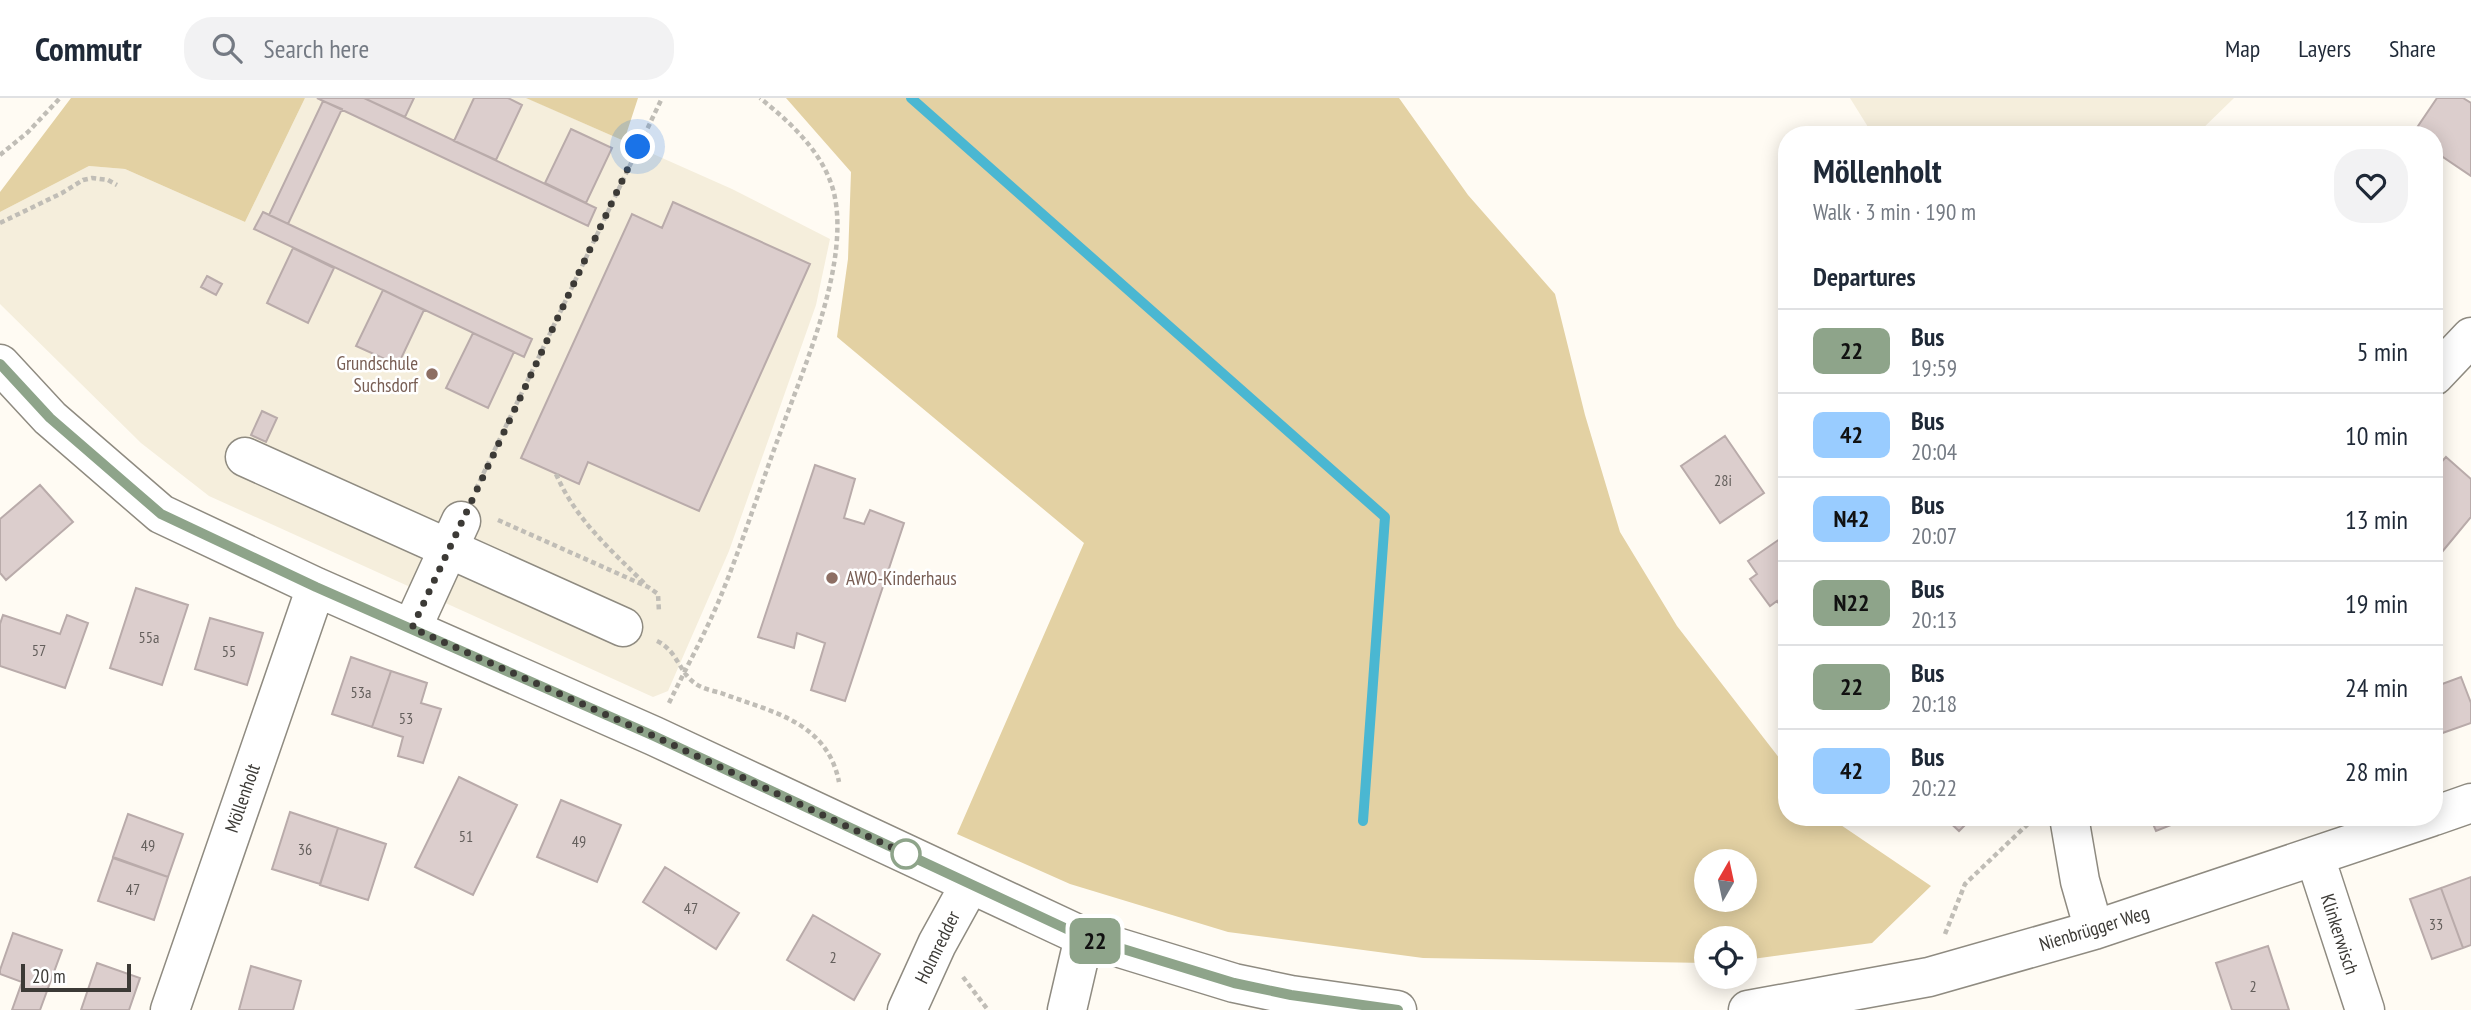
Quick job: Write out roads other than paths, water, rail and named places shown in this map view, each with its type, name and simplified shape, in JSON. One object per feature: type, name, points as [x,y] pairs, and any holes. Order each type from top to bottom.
[{"type":"street","points":[[2443,367],[2471,337]]},
{"type":"street","points":[[0,364],[50,418],[161,514],[316,587],[654,736],[969,886],[1084,937],[1234,983],[1305,998],[1397,1010]]},
{"type":"street","points":[[245,457],[454,535],[623,627]]},
{"type":"street","points":[[412,628],[454,535]]},
{"type":"street","name":"Möllenholt","points":[[170,1010],[316,587]]},
{"type":"street","name":"Nienbrügger Weg","points":[[2443,813],[2471,803]]},
{"type":"street","points":[[2071,826],[2080,881],[2094,930]]},
{"type":"street","name":"Nienbrügger Weg","points":[[1748,1010],[1929,977],[2094,930],[2406,826]]},
{"type":"street","name":"Klinkerwisch","points":[[2315,857],[2364,1010]]},
{"type":"street","name":"Holmredder","points":[[907,1010],[937,944],[969,886]]},
{"type":"street","points":[[1067,1010],[1084,937]]},
{"type":"waterway","points":[[911,98],[1385,517],[1363,821]]},
{"type":"place","name":"Grundschule Suchsdorf","points":[[432,374]]},
{"type":"place","name":"AWO-Kinderhaus","points":[[832,578]]}]
